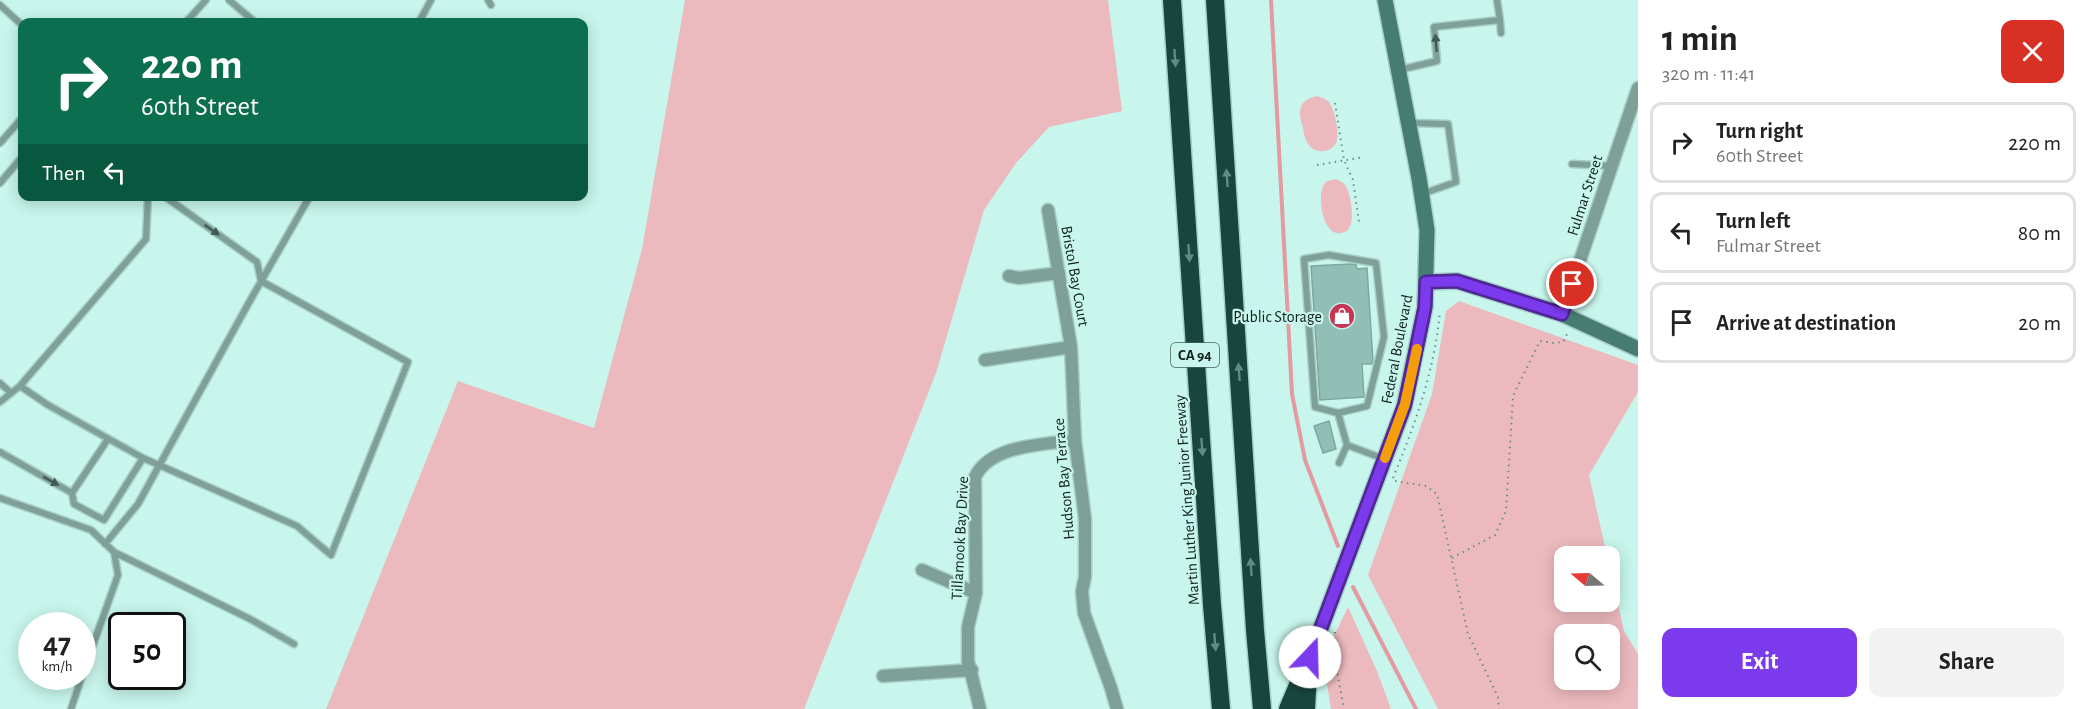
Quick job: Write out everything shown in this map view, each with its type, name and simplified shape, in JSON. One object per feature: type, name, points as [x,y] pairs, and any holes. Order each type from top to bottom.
[{"type":"highway","name":"Martin Luther King Junior Freeway","points":[[1172,0],[1212,605],[1221,709]]},
{"type":"highway","name":"CA 94","points":[[1215,0],[1262,709]]},
{"type":"highway","points":[[1288,709],[1310,657]]},
{"type":"highway","points":[[1306,709],[1310,657]]},
{"type":"main road","name":"Federal Boulevard","points":[[1310,657],[1404,407],[1425,307],[1427,230],[1385,0]]},
{"type":"main road","points":[[1426,282],[1457,281],[1562,314],[1638,349]]},
{"type":"street","name":"Fulmar Street","points":[[1562,314],[1638,88]]},
{"type":"street","name":"Bristol Bay Court","points":[[1048,210],[1071,347]]},
{"type":"street","points":[[1009,276],[1019,278],[1059,273]]},
{"type":"street","points":[[985,360],[1071,347]]},
{"type":"street","name":"Hudson Bay Terrace","points":[[1071,347],[1075,440],[1086,519],[1085,577],[1082,591],[1084,614],[1117,709]]},
{"type":"street","name":"Tillamook Bay Drive","points":[[980,709],[968,661],[968,627],[976,593],[975,477],[979,470],[993,458],[1010,450],[1075,440]]},
{"type":"street","points":[[922,570],[976,593]]},
{"type":"street","points":[[883,676],[972,670]]},
{"type":"lane","points":[[190,18],[206,0]]},
{"type":"lane","points":[[229,0],[250,18]]},
{"type":"lane","points":[[421,18],[431,0]]},
{"type":"lane","points":[[1497,0],[1501,33]]},
{"type":"lane","points":[[0,5],[18,21]]},
{"type":"lane","points":[[1398,70],[1437,61],[1434,27],[1500,20]]},
{"type":"lane","points":[[0,143],[18,123]]},
{"type":"lane","points":[[1409,123],[1448,124],[1456,182],[1422,194]]},
{"type":"lane","points":[[0,183],[18,162]]},
{"type":"lane","points":[[1572,164],[1611,166]]},
{"type":"lane","points":[[0,402],[20,386],[146,239],[148,201]]},
{"type":"lane","points":[[20,386],[48,405],[143,458],[297,526],[331,555],[408,362],[261,280],[257,262],[171,201]]},
{"type":"lane","points":[[105,544],[138,504],[307,201]]},
{"type":"lane","points":[[1329,255],[1376,262],[1384,337],[1367,406],[1338,412],[1315,407],[1304,259],[1329,255]]},
{"type":"lane","points":[[0,383],[10,392]]},
{"type":"lane","points":[[1338,412],[1347,445],[1340,463]]},
{"type":"lane","points":[[108,439],[72,493],[74,504],[104,520],[143,458]]},
{"type":"lane","points":[[1347,445],[1385,459]]},
{"type":"lane","points":[[0,453],[72,493]]},
{"type":"lane","points":[[0,498],[91,530],[114,552],[250,619],[294,645]]},
{"type":"lane","points":[[96,637],[118,575],[114,552]]},
{"type":"lane","points":[[71,709],[77,690]]},
{"type":"path","points":[[1335,103],[1344,160],[1353,180],[1359,222]]},
{"type":"path","points":[[1317,165],[1364,157]]},
{"type":"path","points":[[1452,558],[1495,535],[1506,511],[1512,396],[1540,341],[1563,342],[1567,334]]},
{"type":"path","points":[[1395,482],[1426,486],[1437,494],[1467,634],[1498,697],[1499,709]]},
{"type":"path","points":[[1335,627],[1336,666],[1344,709]]},
{"type":"shaded area","points":[[685,0],[1108,0],[1122,111],[1049,127],[1016,163],[984,210],[936,373],[804,709],[326,709],[458,381],[594,428],[642,249]]},
{"type":"shaded area","points":[[1317,96],[1329,102],[1337,128],[1336,143],[1331,149],[1323,151],[1315,150],[1308,143],[1300,117],[1302,104]]},
{"type":"shaded area","points":[[1336,179],[1342,182],[1349,192],[1351,206],[1351,224],[1348,230],[1342,233],[1329,228],[1322,212],[1323,185],[1327,181]]},
{"type":"shaded area","points":[[1459,301],[1638,365],[1638,392],[1589,475],[1605,546],[1554,546],[1554,612],[1620,612],[1624,631],[1638,654],[1638,709],[1438,709],[1368,575],[1432,394],[1446,311]]},
{"type":"shaded area","points":[[1348,607],[1377,671],[1391,709],[1331,709],[1323,659]]},
{"type":"building","name":"Public Storage","points":[[1356,265],[1357,269],[1367,268],[1373,362],[1362,364],[1364,397],[1320,400],[1311,266]]},
{"type":"building","points":[[1329,421],[1336,449],[1323,453],[1314,426]]},
{"type":"waterway","points":[[1271,0],[1292,394],[1305,460],[1338,546]]},
{"type":"waterway","points":[[1353,587],[1416,709]]},
{"type":"slow traffic","points":[[1385,458],[1405,404],[1417,349]]},
{"type":"place","name":"Public Storage","points":[[1342,316]]},
{"type":"route","points":[[1310,657],[1405,404],[1425,307],[1426,282],[1457,281],[1562,314],[1572,284]]}]
